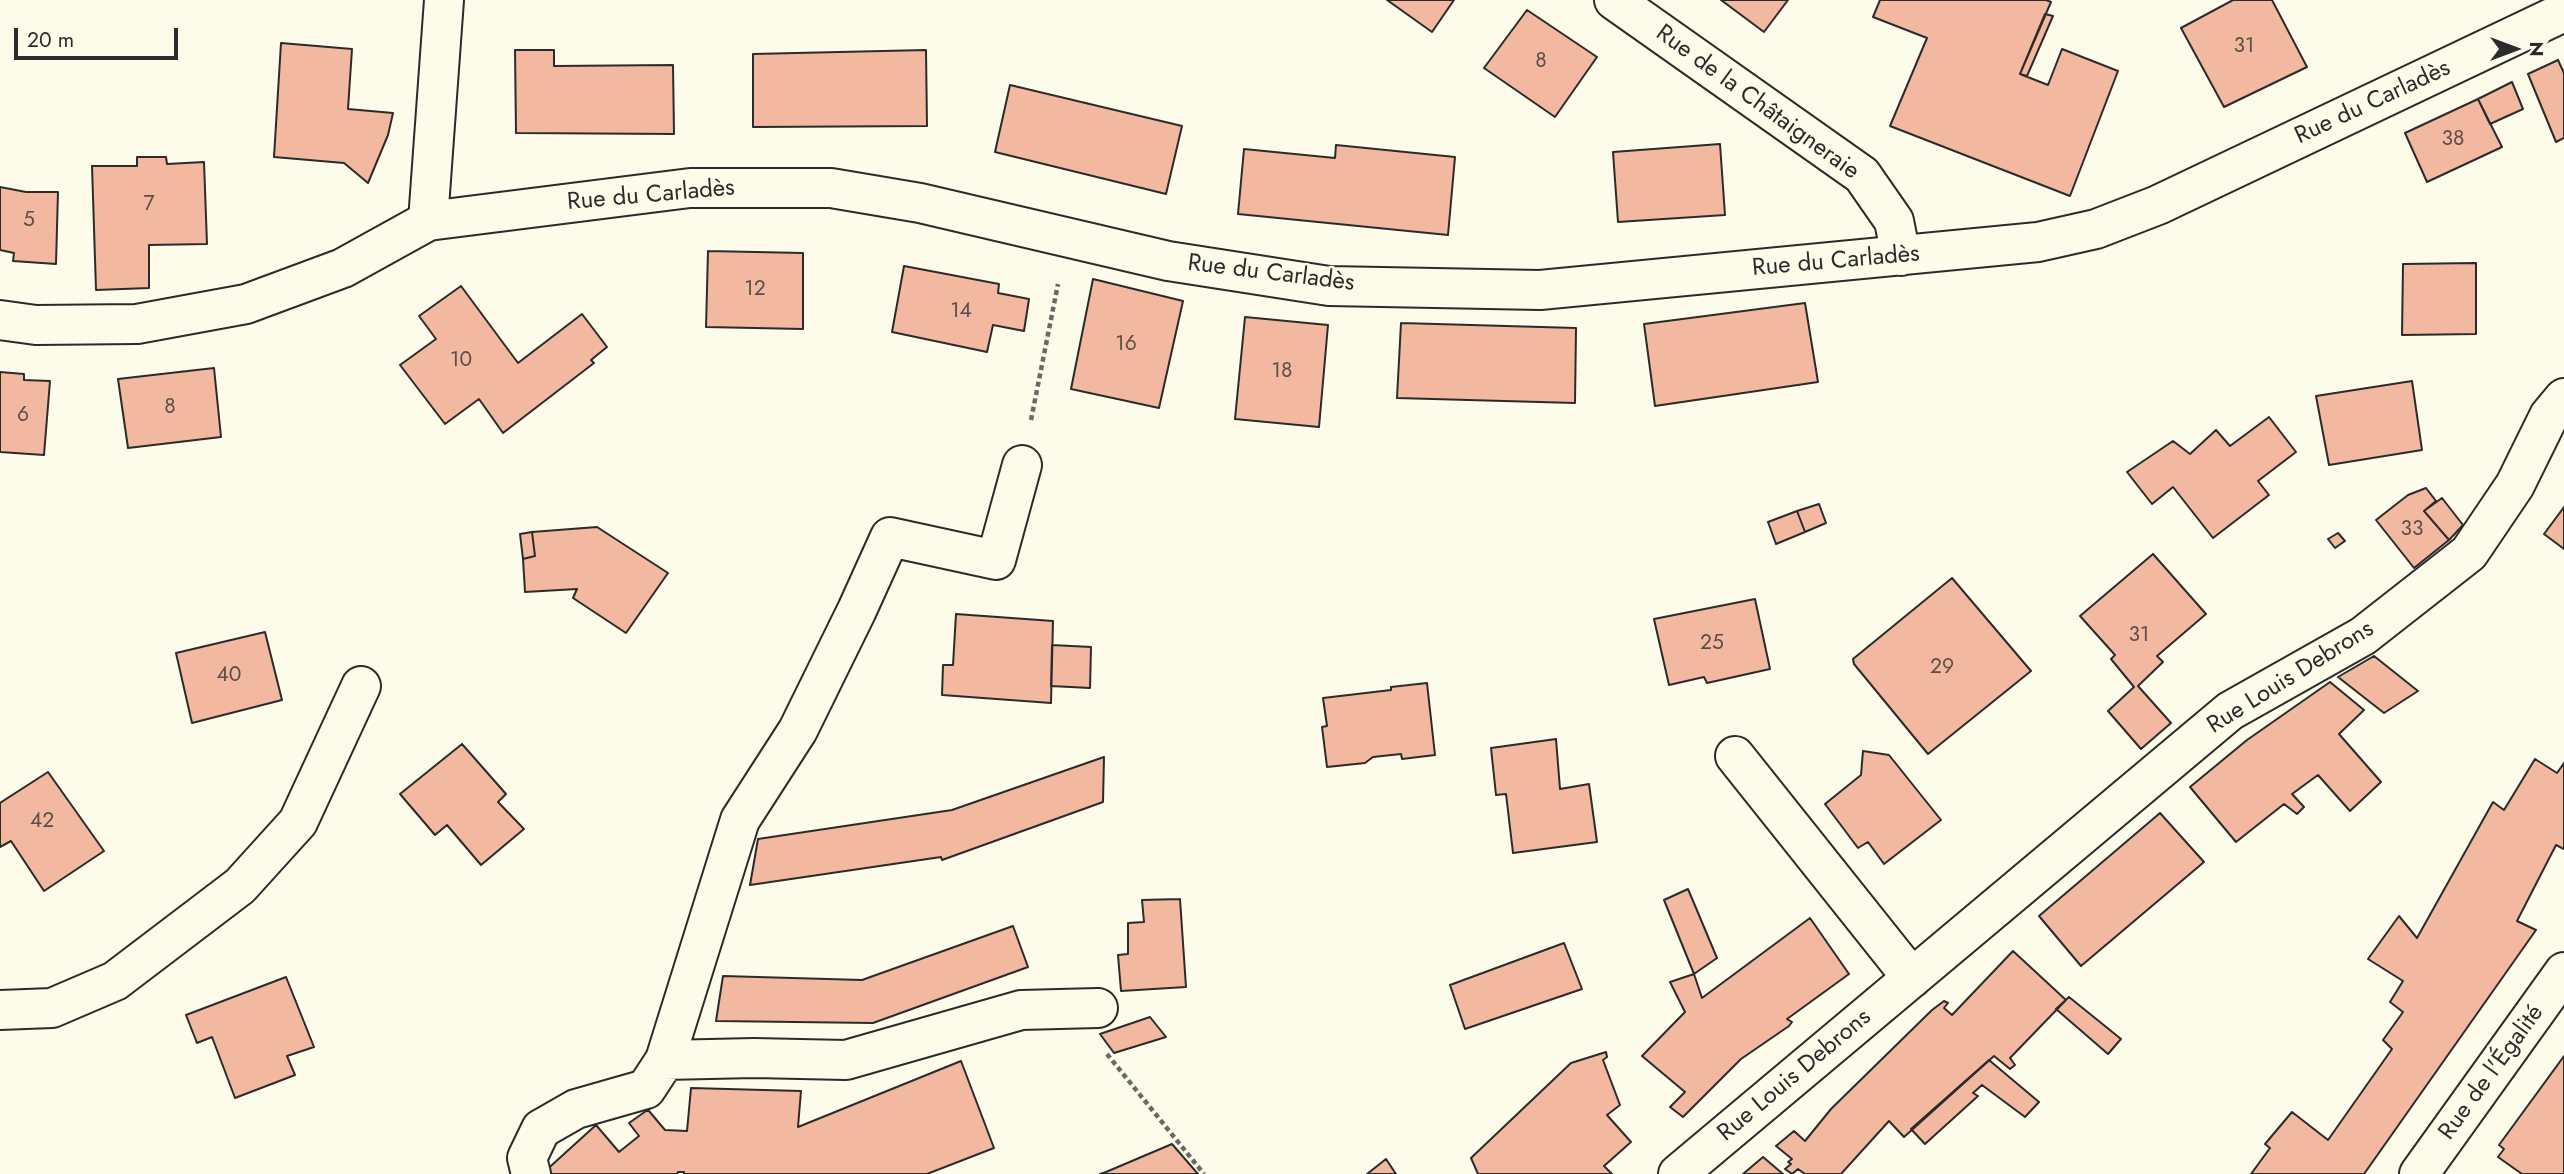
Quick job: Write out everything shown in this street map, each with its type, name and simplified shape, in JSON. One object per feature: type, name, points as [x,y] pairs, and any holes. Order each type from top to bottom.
[{"type":"street","points":[[428,221],[444,0]]},
{"type":"street","name":"Rue de la Châtaigneraie","points":[[1614,0],[1862,175],[1894,222],[1901,257]]},
{"type":"street","name":"Rue du Carladès","points":[[0,320],[36,324],[137,324],[246,304],[343,268],[428,221],[691,188],[831,188],[920,203],[1168,261],[1342,286],[1540,289],[2038,242],[2108,224],[2158,205],[2564,12]]},
{"type":"street","name":"Rue Louis Debrons","points":[[1678,1174],[2230,712],[2363,636],[2469,553],[2515,485],[2549,416],[2564,398]]},
{"type":"street","points":[[531,1174],[527,1158],[541,1129],[576,1110],[646,1089],[665,1060],[740,820],[798,730],[858,610],[890,537],[996,561],[1022,465]]},
{"type":"street","points":[[0,1010],[52,1008],[115,981],[240,886],[298,822],[361,685]]},
{"type":"street","points":[[1735,756],[1912,978]]},
{"type":"street","name":"Rue de l'Égalité","points":[[2419,1174],[2564,972]]},
{"type":"street","points":[[665,1060],[846,1060],[1021,1010],[1098,1008]]},
{"type":"path","points":[[1022,465],[1067,238]]},
{"type":"path","points":[[1098,1008],[1096,1041],[1204,1174]]},
{"type":"building","points":[[1387,0],[1454,0],[1432,32]]},
{"type":"building","points":[[1721,0],[1788,0],[1764,32]]},
{"type":"building","points":[[1880,0],[2046,0],[2051,2],[2020,74],[2048,85],[2062,49],[2118,71],[2070,196],[1890,126],[1927,38],[1873,17]]},
{"type":"building","points":[[2233,0],[2272,0],[2307,67],[2224,107],[2181,28]]},
{"type":"building","points":[[1527,10],[1597,57],[1555,117],[1484,68]]},
{"type":"building","points":[[2045,14],[2053,16],[2027,76],[2020,74]]},
{"type":"building","points":[[281,43],[352,49],[348,109],[393,113],[388,135],[368,183],[344,163],[274,157]]},
{"type":"building","points":[[515,50],[554,50],[554,66],[673,65],[674,134],[516,133]]},
{"type":"building","points":[[926,50],[927,126],[753,127],[753,54]]},
{"type":"building","points":[[2558,60],[2564,73],[2564,138],[2556,142],[2528,74]]},
{"type":"building","points":[[2512,82],[2523,109],[2490,124],[2478,99]]},
{"type":"building","points":[[1010,85],[1182,126],[1166,194],[995,152]]},
{"type":"building","points":[[2478,99],[2502,147],[2427,182],[2405,133]]},
{"type":"building","points":[[1720,144],[1725,215],[1618,222],[1613,152]]},
{"type":"building","points":[[1336,145],[1455,157],[1448,235],[1238,214],[1244,149],[1335,158]]},
{"type":"building","points":[[137,157],[166,157],[167,164],[204,162],[207,244],[149,245],[149,288],[96,290],[92,166],[137,166]]},
{"type":"building","points":[[0,187],[26,192],[58,192],[56,264],[13,261],[14,253],[0,250]]},
{"type":"building","points":[[708,251],[803,253],[803,329],[706,327]]},
{"type":"building","points":[[2476,263],[2476,334],[2402,335],[2403,264]]},
{"type":"building","points":[[904,266],[999,284],[998,293],[1029,299],[1024,331],[993,325],[987,352],[892,332]]},
{"type":"building","points":[[1093,279],[1183,301],[1159,408],[1071,389]]},
{"type":"building","points":[[461,286],[518,363],[582,314],[607,347],[591,360],[594,363],[503,433],[479,399],[445,424],[400,365],[436,339],[419,316]]},
{"type":"building","points":[[1805,303],[1818,382],[1655,406],[1644,324]]},
{"type":"building","points":[[1245,317],[1328,325],[1319,427],[1235,419]]},
{"type":"building","points":[[1401,323],[1576,328],[1575,403],[1397,398]]},
{"type":"building","points":[[214,368],[221,437],[128,448],[118,379]]},
{"type":"building","points":[[0,372],[24,374],[24,380],[50,381],[44,455],[0,452]]},
{"type":"building","points":[[2412,381],[2422,450],[2329,465],[2316,396]]},
{"type":"building","points":[[2269,417],[2296,452],[2258,481],[2269,495],[2213,538],[2173,487],[2152,504],[2127,472],[2173,441],[2190,454],[2216,430],[2230,446]]},
{"type":"building","points":[[2426,488],[2436,501],[2424,511],[2449,540],[2414,568],[2376,520],[2408,495]]},
{"type":"building","points":[[2442,498],[2463,525],[2449,540],[2424,511]]},
{"type":"building","points":[[1819,504],[1826,523],[1805,532],[1797,511]]},
{"type":"building","points":[[2564,507],[2564,549],[2544,534]]},
{"type":"building","points":[[1797,511],[1805,532],[1776,544],[1768,522]]},
{"type":"building","points":[[597,527],[668,573],[626,633],[573,598],[577,589],[525,592],[523,559],[535,556],[532,532]]},
{"type":"building","points":[[532,532],[535,556],[523,559],[520,534]]},
{"type":"building","points":[[2338,533],[2345,541],[2335,548],[2328,539]]},
{"type":"building","points":[[2153,554],[2206,614],[2157,656],[2163,662],[2138,686],[2171,723],[2141,749],[2108,711],[2134,687],[2111,659],[2115,655],[2080,616]]},
{"type":"building","points":[[1952,578],[2031,671],[1928,754],[1854,664],[1853,659]]},
{"type":"building","points":[[1755,599],[1770,669],[1707,683],[1704,677],[1669,685],[1654,619]]},
{"type":"building","points":[[956,614],[1053,621],[1051,703],[942,695],[943,665],[953,665]]},
{"type":"building","points":[[265,632],[282,700],[192,723],[176,653]]},
{"type":"building","points":[[1052,645],[1091,647],[1090,688],[1051,686]]},
{"type":"building","points":[[2374,656],[2418,691],[2384,713],[2338,677]]},
{"type":"building","points":[[2330,682],[2364,710],[2339,734],[2381,782],[2350,811],[2318,775],[2292,794],[2304,807],[2297,814],[2284,804],[2236,842],[2190,787],[2247,740]]},
{"type":"building","points":[[1427,683],[1435,755],[1402,759],[1401,754],[1373,757],[1365,763],[1327,767],[1322,727],[1327,726],[1323,698]]},
{"type":"building","points":[[1556,739],[1560,789],[1589,784],[1597,842],[1513,853],[1506,794],[1496,795],[1491,748]]},
{"type":"building","points":[[462,744],[506,794],[498,802],[524,829],[481,865],[447,825],[435,835],[400,794]]},
{"type":"building","points":[[1863,751],[1889,755],[1941,820],[1884,864],[1868,842],[1858,848],[1825,804],[1861,775]]},
{"type":"building","points":[[1104,757],[1103,802],[942,860],[941,857],[750,885],[758,839],[952,810]]},
{"type":"building","points":[[2535,759],[2557,773],[2564,763],[2564,849],[2556,845],[2517,921],[2536,930],[2364,1174],[2251,1174],[2270,1148],[2265,1144],[2292,1112],[2328,1140],[2392,1049],[2383,1040],[2403,1012],[2390,1002],[2403,981],[2368,959],[2399,916],[2417,938],[2493,802],[2504,810]]},
{"type":"building","points":[[48,772],[104,851],[44,891],[11,841],[0,847],[0,803]]},
{"type":"building","points":[[2160,813],[2204,862],[2081,966],[2039,916]]},
{"type":"building","points":[[1688,889],[1717,958],[1694,974],[1664,900]]},
{"type":"building","points":[[1180,899],[1186,987],[1121,991],[1118,955],[1128,954],[1128,923],[1144,922],[1142,900]]},
{"type":"building","points":[[1810,918],[1849,974],[1787,1019],[1792,1022],[1789,1026],[1741,1059],[1683,1117],[1670,1107],[1685,1092],[1642,1056],[1685,1012],[1670,982],[1694,974],[1702,998]]},
{"type":"building","points":[[1013,926],[1028,967],[873,1023],[716,1021],[723,976],[862,980]]},
{"type":"building","points":[[1564,943],[1582,989],[1465,1029],[1450,985]]},
{"type":"building","points":[[2013,951],[2066,1000],[2010,1058],[2015,1065],[2010,1069],[1994,1056],[1904,1137],[1889,1121],[1841,1174],[1805,1174],[1798,1169],[1792,1174],[1785,1169],[1792,1159],[1776,1146],[1794,1131],[1805,1141],[1831,1109],[1932,1010],[1944,1001],[1948,1003],[1944,1008],[1952,1015]]},
{"type":"building","points":[[286,977],[314,1047],[287,1056],[295,1075],[235,1098],[212,1037],[197,1043],[186,1015]]},
{"type":"building","points":[[2069,997],[2121,1039],[2108,1054],[2056,1009]]},
{"type":"building","points":[[1150,1017],[1166,1037],[1114,1053],[1100,1034]]},
{"type":"building","points":[[1606,1052],[1607,1057],[1603,1060],[1620,1105],[1607,1115],[1631,1142],[1604,1166],[1612,1174],[1478,1174],[1471,1158],[1571,1063]]},
{"type":"building","points":[[2564,1056],[2564,1174],[2522,1174],[2498,1157],[2504,1149],[2499,1145]]},
{"type":"building","points":[[1989,1060],[2039,1102],[2025,1117],[1982,1085],[1973,1093],[1978,1096],[1925,1144],[1911,1129]]},
{"type":"building","points":[[961,1061],[994,1148],[927,1174],[542,1174],[596,1125],[619,1152],[639,1136],[629,1123],[646,1111],[649,1111],[665,1130],[687,1131],[691,1088],[801,1091],[798,1127]]},
{"type":"building","points":[[1172,1144],[1198,1174],[1100,1174],[1106,1172]]},
{"type":"building","points":[[1763,1157],[1783,1174],[1743,1174]]},
{"type":"building","points":[[1386,1159],[1396,1174],[1367,1174]]}]
